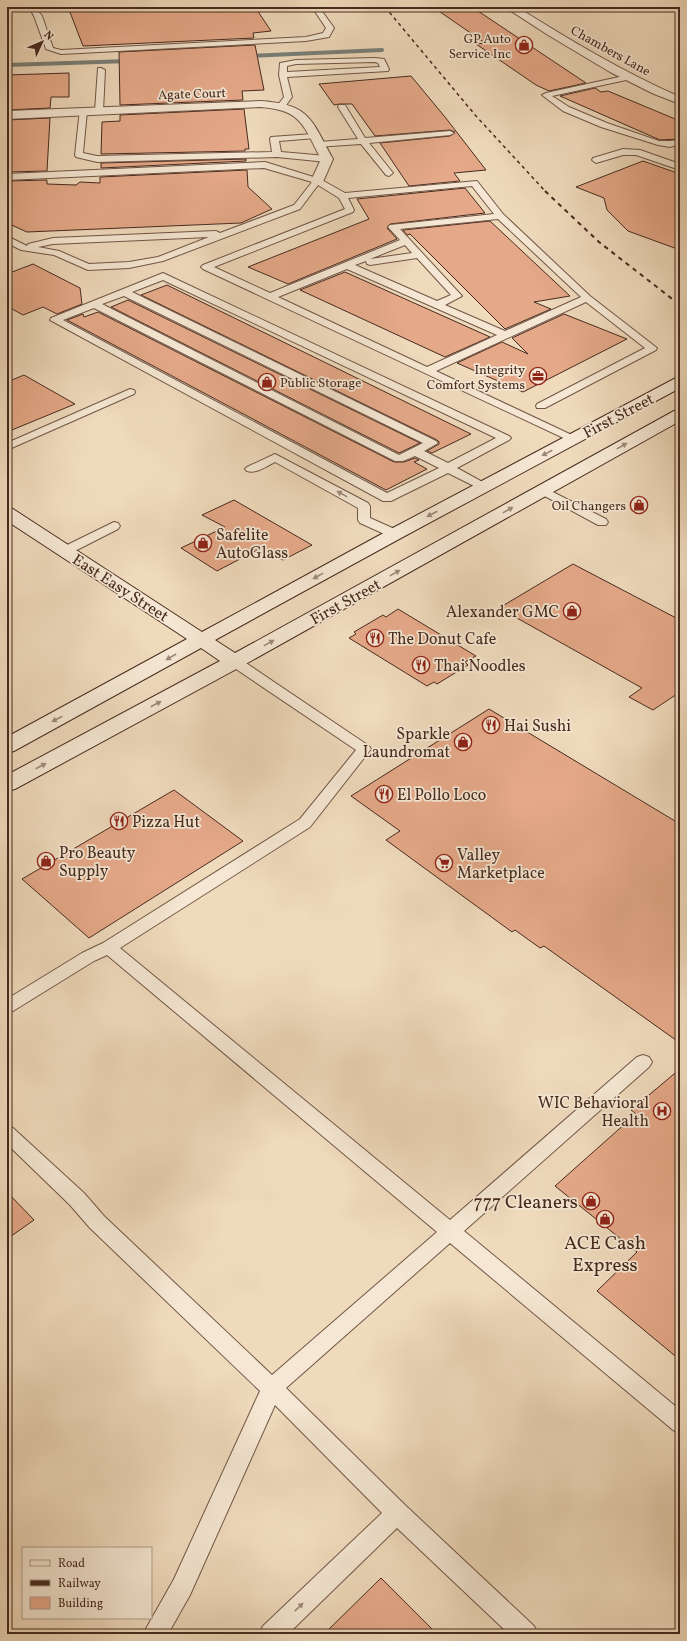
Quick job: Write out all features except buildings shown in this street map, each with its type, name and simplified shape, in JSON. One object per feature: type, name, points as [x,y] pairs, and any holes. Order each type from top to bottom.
[{"type":"main road","name":"Chambers Lane","points":[[510,7],[588,56],[628,77],[680,101]]},
{"type":"main road","name":"Agate Court","points":[[7,115],[260,104],[281,106],[292,109],[300,114],[327,159]]},
{"type":"main road","points":[[317,181],[327,159]]},
{"type":"main road","name":"First Street","points":[[7,746],[156,666],[200,640],[395,534],[680,382]]},
{"type":"main road","name":"First Street","points":[[7,784],[234,662],[680,414]]},
{"type":"main road","name":"East Easy Street","points":[[7,513],[234,662]]},
{"type":"lane","points":[[32,7],[38,16],[50,49],[61,52],[306,39],[326,35],[330,28],[315,7]]},
{"type":"lane","points":[[281,106],[288,97],[284,75],[283,65],[296,62],[375,60],[381,62],[385,69],[284,75]]},
{"type":"lane","points":[[99,111],[101,70]]},
{"type":"lane","points":[[628,77],[546,95],[566,109],[604,125],[658,143],[670,144],[680,142]]},
{"type":"lane","points":[[342,107],[363,141],[389,173]]},
{"type":"lane","points":[[83,111],[79,154],[98,159],[277,154],[327,159]]},
{"type":"lane","points":[[277,154],[274,139],[363,141],[450,133]]},
{"type":"lane","points":[[596,160],[623,152],[637,152],[680,167]]},
{"type":"lane","points":[[7,177],[265,165],[317,181],[343,196],[350,210],[206,267],[572,439]]},
{"type":"lane","points":[[7,240],[24,248],[56,253],[88,267],[129,265],[160,258],[297,207],[317,181]]},
{"type":"lane","points":[[343,196],[474,183],[500,216],[587,298],[652,348],[540,406]]},
{"type":"lane","points":[[437,305],[457,296],[393,228],[500,216]]},
{"type":"lane","points":[[24,248],[53,240],[230,233]]},
{"type":"lane","points":[[269,297],[406,241]]},
{"type":"lane","points":[[347,265],[419,255]]},
{"type":"lane","points":[[347,265],[505,335]]},
{"type":"lane","points":[[164,276],[505,438],[387,498],[54,320],[124,292],[164,276]]},
{"type":"lane","points":[[94,304],[399,459],[432,443],[124,292]]},
{"type":"lane","points":[[427,371],[587,298]]},
{"type":"lane","points":[[7,447],[130,392]]},
{"type":"lane","points":[[415,451],[484,487]]},
{"type":"lane","points":[[251,469],[275,457],[364,506],[364,520],[395,534]]},
{"type":"lane","points":[[543,491],[602,522]]},
{"type":"lane","points":[[65,551],[114,526]]},
{"type":"lane","points":[[7,1006],[88,957],[109,947],[305,823],[364,749],[234,662]]},
{"type":"lane","points":[[109,947],[680,1423]]},
{"type":"lane","points":[[155,1634],[182,1587],[272,1388],[643,1062]]},
{"type":"lane","points":[[7,1134],[77,1199],[97,1222],[272,1388],[398,1513],[526,1634]]},
{"type":"lane","points":[[271,1634],[398,1513]]},
{"type":"waterway","points":[[247,56],[382,50]]},
{"type":"waterway","points":[[7,65],[129,61]]},
{"type":"railway","points":[[385,7],[476,116],[546,192]]},
{"type":"railway","points":[[546,192],[599,242],[680,305]]},
{"type":"place","name":"GP Auto Service Inc","points":[[524,45]]},
{"type":"place","name":"Integrity Comfort Systems","points":[[538,376]]},
{"type":"place","name":"Public Storage","points":[[267,382]]},
{"type":"place","name":"Oil Changers","points":[[639,505]]},
{"type":"place","name":"Safelite AutoGlass","points":[[203,543]]},
{"type":"place","name":"Alexander GMC","points":[[572,611]]},
{"type":"place","name":"The Donut Cafe","points":[[375,638]]},
{"type":"place","name":"Thai Noodles","points":[[421,665]]},
{"type":"place","name":"Hai Sushi","points":[[491,725]]},
{"type":"place","name":"Sparkle Laundromat","points":[[463,742]]},
{"type":"place","name":"El Pollo Loco","points":[[384,794]]},
{"type":"place","name":"Pizza Hut","points":[[119,821]]},
{"type":"place","name":"Pro Beauty Supply","points":[[46,861]]},
{"type":"place","name":"Valley Marketplace","points":[[444,863]]},
{"type":"place","name":"WIC Behavioral Health","points":[[662,1111]]},
{"type":"place","name":"777 Cleaners","points":[[591,1201]]},
{"type":"place","name":"ACE Cash Express","points":[[605,1219]]}]
